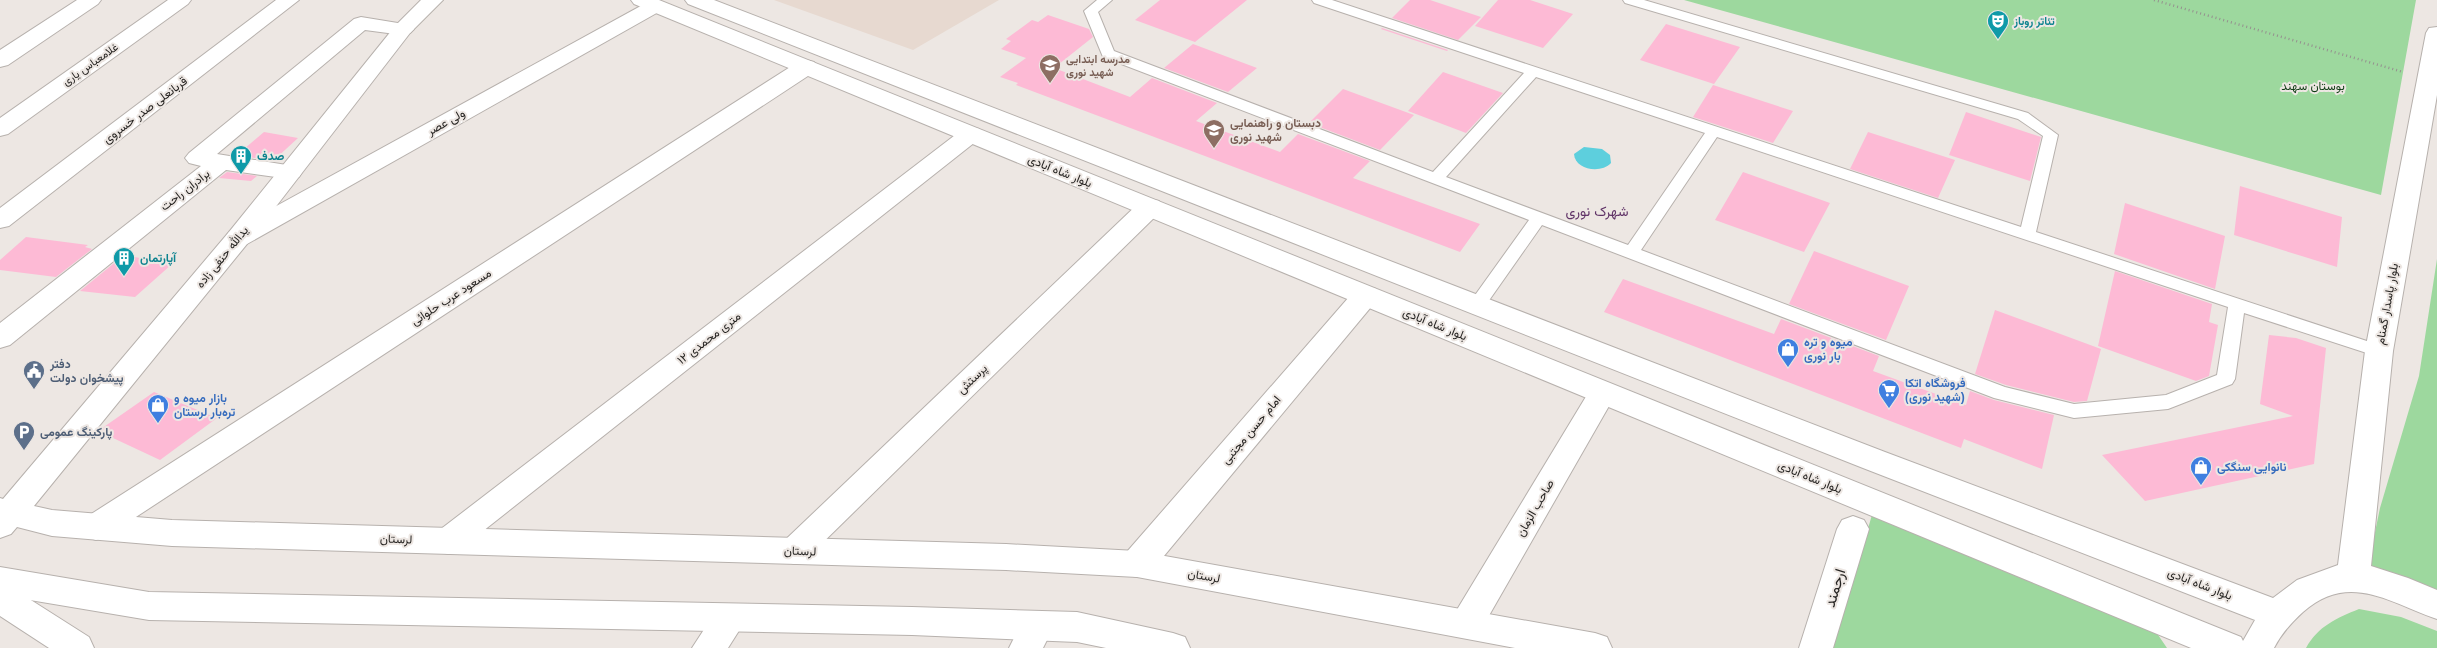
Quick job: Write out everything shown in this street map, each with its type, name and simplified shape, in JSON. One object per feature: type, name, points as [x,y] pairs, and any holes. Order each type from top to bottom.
[{"type":"street","points":[[0,60],[92,0]]},
{"type":"street","name":"غلامعباس یاری","points":[[0,128],[181,0]]},
{"type":"street","name":"قربانعلی صدر خسروی","points":[[0,220],[290,0]]},
{"type":"street","name":"یدالله حنفی زاده","points":[[4,517],[238,238],[403,29],[433,0]]},
{"type":"street","name":"بلوار شاه آبادی","points":[[695,0],[2278,614]]},
{"type":"street","name":"بلوار شاه آبادی","points":[[648,3],[2229,648]]},
{"type":"street","name":"ولی عصر","points":[[238,238],[648,3]]},
{"type":"street","name":"برادران راحت","points":[[222,161],[197,158],[361,23],[403,29]]},
{"type":"street","name":"بلوار پاسدار گمنام","points":[[2353,578],[2379,350],[2437,33]]},
{"type":"street","name":"مسعود عرب حلوائی","points":[[96,527],[806,67]]},
{"type":"street","name":"۱۲ متری محمدی","points":[[448,541],[971,134]]},
{"type":"street","points":[[222,161],[290,172]]},
{"type":"street","name":"برادران راحت","points":[[0,338],[222,161]]},
{"type":"street","name":"پرستش","points":[[794,550],[1150,207]]},
{"type":"street","name":"امام حسن مجتبی","points":[[1137,564],[1366,296]]},
{"type":"street","name":"صاحب الزمان","points":[[1467,624],[1603,392]]},
{"type":"street","name":"لرستان","points":[[4,517],[172,533],[794,550],[1006,557],[1137,564],[1595,648]]},
{"type":"street","name":"ارجمند","points":[[1816,648],[1853,529]]},
{"type":"street","points":[[2257,648],[2278,614],[2299,594],[2328,581],[2353,578],[2384,583],[2437,605]]},
{"type":"street","points":[[0,580],[149,606],[730,618],[1031,637],[1077,627],[1173,648]]},
{"type":"street","points":[[0,598],[77,648]]},
{"type":"street","points":[[709,648],[730,618]]},
{"type":"lane","points":[[1105,0],[1091,11],[1108,54],[2001,393],[2074,412],[2168,402],[2226,379],[2237,304]]},
{"type":"lane","points":[[1319,0],[2379,350]]},
{"type":"lane","points":[[1630,0],[2023,116],[2051,135],[2027,234]]},
{"type":"lane","points":[[1436,178],[1533,71]]},
{"type":"lane","points":[[1631,252],[1714,131]]},
{"type":"lane","points":[[1477,304],[1538,217]]},
{"type":"path","points":[[2154,0],[2429,79]]},
{"type":"shaded area","points":[[774,0],[999,0],[913,50]]},
{"type":"green space","name":"بوستان سهند","points":[[1684,0],[2416,0],[2381,195]]},
{"type":"green space","points":[[2437,259],[2437,595],[2368,566],[2380,508],[2419,376]]},
{"type":"green space","points":[[1874,508],[2154,629],[2167,648],[1833,648]]},
{"type":"green space","points":[[2359,609],[2401,617],[2437,631],[2437,648],[2306,648],[2322,628],[2336,619]]},
{"type":"water","points":[[1584,147],[1602,149],[1610,155],[1611,163],[1595,169],[1584,167],[1575,159],[1574,154]]},
{"type":"building","points":[[1160,0],[1247,0],[1195,42],[1135,20]]},
{"type":"building","points":[[1410,0],[1430,0],[1481,17],[1458,40],[1392,18]]},
{"type":"building","points":[[1498,0],[1530,0],[1573,14],[1543,48],[1475,26]]},
{"type":"building","points":[[1048,15],[1089,29],[1093,37],[1054,68],[1130,97],[1152,78],[1217,103],[1196,121],[1280,152],[1298,134],[1370,161],[1353,178],[1480,224],[1460,252],[1016,85],[1018,83],[1000,77],[1026,58],[1001,49],[1011,41],[1006,39],[1032,20],[1038,22]]},
{"type":"building","points":[[1666,24],[1740,47],[1714,84],[1640,60]]},
{"type":"building","points":[[1382,28],[1448,50],[1381,29]]},
{"type":"building","points":[[1193,44],[1257,68],[1228,92],[1164,68]]},
{"type":"building","points":[[1443,72],[1503,93],[1466,133],[1408,111]]},
{"type":"building","points":[[1713,85],[1793,111],[1773,143],[1693,117]]},
{"type":"building","points":[[1343,89],[1414,115],[1380,150],[1309,123]]},
{"type":"building","points":[[1966,112],[2041,137],[2030,181],[1949,155]]},
{"type":"building","points":[[264,132],[298,138],[273,161],[237,155]]},
{"type":"building","points":[[1868,132],[1955,160],[1938,198],[1850,169]]},
{"type":"building","points":[[227,172],[257,176],[251,181],[219,178]]},
{"type":"building","points":[[1743,172],[1830,203],[1804,252],[1715,220]]},
{"type":"building","points":[[2240,186],[2342,217],[2337,267],[2234,235]]},
{"type":"building","points":[[2125,203],[2225,236],[2215,289],[2114,254]]},
{"type":"building","points":[[26,237],[88,245],[85,247],[92,249],[56,277],[0,270],[0,260]]},
{"type":"building","points":[[1814,251],[1909,286],[1886,340],[1789,304]]},
{"type":"building","name":"آپارتمان","points":[[124,255],[172,264],[135,297],[80,291]]},
{"type":"building","points":[[2115,271],[2212,304],[2209,322],[2218,325],[2209,376],[2196,381],[2098,346]]},
{"type":"building","points":[[1623,279],[1774,334],[1781,319],[1879,356],[1873,371],[1966,405],[1970,391],[1994,400],[2054,415],[2042,469],[1964,439],[1961,448],[1604,312]]},
{"type":"building","points":[[1995,310],[2101,349],[2087,401],[2074,402],[2006,385],[1975,374]]},
{"type":"building","points":[[2269,335],[2296,338],[2326,348],[2314,464],[2145,501],[2102,455],[2293,416],[2260,404]]},
{"type":"building","name":"بازار میوه و تره‌بار لرستان","points":[[154,392],[217,418],[160,460],[98,431]]},
{"type":"place","name":"تئاتر روباز","points":[[1998,40]]},
{"type":"place","name":"مدرسه ابتدایی شهید نوری","points":[[1050,84]]},
{"type":"place","name":"دبستان و راهنمایی شهید نوری","points":[[1214,149]]},
{"type":"place","name":"صدف","points":[[241,175]]},
{"type":"place","name":"آپارتمان","points":[[124,277]]},
{"type":"place","name":"میوه و تره بار نوری","points":[[1788,368]]},
{"type":"place","name":"دفتر پیشخوان دولت","points":[[34,390]]},
{"type":"place","name":"فروشگاه اتکا (شهید نوری)","points":[[1889,409]]},
{"type":"place","name":"بازار میوه و تره‌بار لرستان","points":[[158,424]]},
{"type":"place","name":"پارکینگ عمومی","points":[[24,451]]},
{"type":"place","name":"نانوایی سنگکی","points":[[2201,486]]},
{"type":"district","name":"شهرک نوری","points":[[1597,211]]}]
